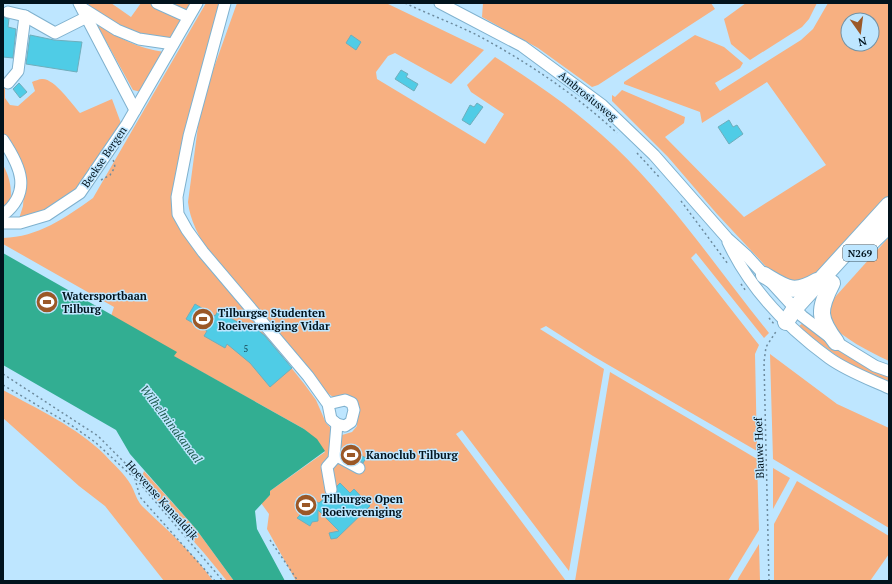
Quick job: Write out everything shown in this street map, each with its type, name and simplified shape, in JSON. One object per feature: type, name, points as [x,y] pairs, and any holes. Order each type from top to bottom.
[{"type":"highway","name":"N269","points":[[799,312],[828,280],[889,205]]},
{"type":"highway","name":"N269","points":[[764,275],[787,288],[797,290],[828,280],[889,225]]},
{"type":"highway","name":"N269","points":[[828,280],[821,314],[823,324],[836,342]]},
{"type":"highway","points":[[782,327],[799,312]]},
{"type":"street","points":[[157,3],[188,17]]},
{"type":"street","name":"Beekse Bergen","points":[[3,223],[20,223],[47,215],[80,193],[104,159],[135,110],[197,3]]},
{"type":"street","points":[[225,3],[189,136],[178,197],[178,214],[187,230],[203,252],[308,376],[328,404],[331,419],[337,424],[346,426],[351,422],[354,410],[352,404],[345,400],[328,404]]},
{"type":"street","name":"Ambrosiusweg","points":[[440,3],[522,46],[602,105],[654,155],[726,238],[746,255],[799,312],[836,342],[875,366],[889,372]]},
{"type":"street","points":[[8,12],[25,16],[55,33],[82,9]]},
{"type":"street","points":[[82,9],[117,30],[139,39],[173,44]]},
{"type":"street","points":[[82,9],[135,110]]},
{"type":"street","points":[[8,83],[18,71],[25,16]]},
{"type":"street","points":[[3,140],[19,167],[21,181],[20,192],[13,207],[3,215]]},
{"type":"street","name":"Ambrosiusweg","points":[[726,238],[738,261],[782,327],[830,359],[889,388]]},
{"type":"street","points":[[331,490],[327,467],[334,459],[335,455],[337,424]]},
{"type":"street","points":[[335,455],[359,468]]},
{"type":"path","points":[[405,3],[474,34],[516,58],[573,97],[621,137]]},
{"type":"path","points":[[633,148],[662,179]]},
{"type":"path","points":[[680,200],[732,270]]},
{"type":"path","points":[[740,282],[747,292]]},
{"type":"path","points":[[769,318],[782,327]]},
{"type":"path","name":"Blauwe Hoef","points":[[769,581],[764,362],[766,347],[782,327]]},
{"type":"path","points":[[3,374],[98,436],[129,467],[135,479],[140,497],[215,581]]},
{"type":"path","name":"Hoevense Kanaaldijk","points":[[3,385],[71,425],[95,442],[135,479],[223,581]]},
{"type":"path","points":[[270,540],[298,581]]},
{"type":"shaded area","points":[[87,3],[111,3],[131,17],[141,3],[192,3],[169,43],[124,31],[98,13]]},
{"type":"shaded area","points":[[206,3],[230,3],[202,77],[181,202],[182,212],[212,268],[305,385],[316,400],[326,423],[335,432],[342,435],[352,432],[357,426],[357,415],[319,387],[307,376],[220,269],[199,235],[192,218],[188,202],[201,104],[237,3],[386,3],[484,50],[451,84],[395,53],[388,56],[376,72],[377,79],[485,144],[504,114],[471,92],[467,85],[495,57],[557,99],[614,146],[636,168],[676,213],[769,333],[764,338],[696,253],[691,258],[759,345],[755,354],[757,451],[593,356],[546,326],[540,329],[604,369],[569,571],[462,430],[456,434],[566,581],[296,581],[267,529],[269,514],[261,503],[270,495],[270,491],[325,452],[304,429],[116,324],[111,316],[114,307],[3,244],[3,238],[28,234],[51,225],[72,213],[93,198]]},
{"type":"shaded area","points":[[483,3],[711,3],[715,9],[598,85],[592,87],[538,48],[482,17]]},
{"type":"shaded area","points":[[746,3],[817,3],[809,19],[802,27],[750,60],[731,44],[724,19]]},
{"type":"shaded area","points":[[828,3],[889,3],[889,197],[818,276],[804,285],[774,275],[717,214],[668,157],[612,101],[612,95],[615,97],[622,90],[685,117],[684,123],[665,137],[744,217],[826,165],[767,82],[702,123],[700,112],[624,84],[624,82],[695,35],[724,47],[743,63],[740,68],[715,83],[720,91],[801,40],[813,29]]},
{"type":"shaded area","points":[[97,25],[137,45],[164,52],[141,92],[133,90]]},
{"type":"shaded area","points":[[3,76],[5,77],[5,98],[10,105],[18,106],[35,91],[32,82],[41,79],[47,80],[68,98],[80,113],[112,99],[122,126],[73,195],[17,225],[23,206],[24,192],[3,147]]},
{"type":"shaded area","points":[[3,165],[11,188],[11,196],[3,228]]},
{"type":"shaded area","points":[[889,237],[889,361],[857,344],[828,322],[827,306]]},
{"type":"shaded area","points":[[803,323],[889,375],[889,384],[854,367],[832,352],[801,329],[799,326]]},
{"type":"shaded area","points":[[770,354],[837,404],[889,428],[889,528],[773,459]]},
{"type":"shaded area","points":[[610,372],[757,459],[759,530],[728,581],[575,581]]},
{"type":"shaded area","points":[[3,390],[69,427],[105,455],[126,477],[142,506],[188,551],[213,581],[164,581],[105,506],[79,486],[3,418]]},
{"type":"shaded area","points":[[773,468],[790,478],[773,509]]},
{"type":"shaded area","points":[[144,471],[196,529],[234,581],[227,581],[140,481]]},
{"type":"shaded area","points":[[797,481],[889,536],[889,554],[870,581],[774,581],[774,524]]},
{"type":"shaded area","points":[[759,544],[760,581],[737,581],[739,577]]},
{"type":"water","name":"Wilhelminakanaal","points":[[3,253],[177,352],[174,356],[304,429],[317,439],[325,451],[270,491],[270,495],[255,511],[257,529],[285,581],[234,581],[196,529],[130,454],[116,430],[3,365]]},
{"type":"building","points":[[3,17],[9,19],[8,27],[16,29],[13,58],[3,57]]},
{"type":"building","points":[[30,35],[54,40],[82,42],[77,72],[26,64]]},
{"type":"building","points":[[351,35],[361,42],[356,50],[346,43]]},
{"type":"building","points":[[401,70],[408,74],[406,77],[418,84],[414,91],[395,79]]},
{"type":"building","points":[[19,83],[27,92],[20,98],[13,89]]},
{"type":"building","points":[[477,103],[483,107],[470,125],[462,120],[470,105],[474,107]]},
{"type":"building","points":[[729,120],[733,127],[737,125],[743,134],[729,144],[718,127]]},
{"type":"building","points":[[195,304],[215,316],[218,311],[241,324],[242,322],[251,328],[253,326],[265,336],[292,368],[270,387],[250,363],[227,344],[225,348],[204,336],[207,331],[186,319]]},
{"type":"building","points":[[351,450],[366,458],[363,463],[349,454]]},
{"type":"building","points":[[340,483],[350,493],[354,489],[370,506],[337,538],[331,539],[329,533],[339,531],[318,510],[318,521],[312,522],[310,526],[297,518],[300,515],[299,509],[301,504],[308,499],[307,498],[319,503],[327,496],[332,497],[336,495],[337,486]]},
{"type":"place","name":"Watersportbaan Tilburg","points":[[47,302]]},
{"type":"place","name":"Tilburgse Studenten Roeivereniging Vidar","points":[[203,319]]},
{"type":"place","name":"Kanoclub Tilburg","points":[[351,455]]},
{"type":"place","name":"Tilburgse Open Roeivereniging","points":[[306,505]]}]
